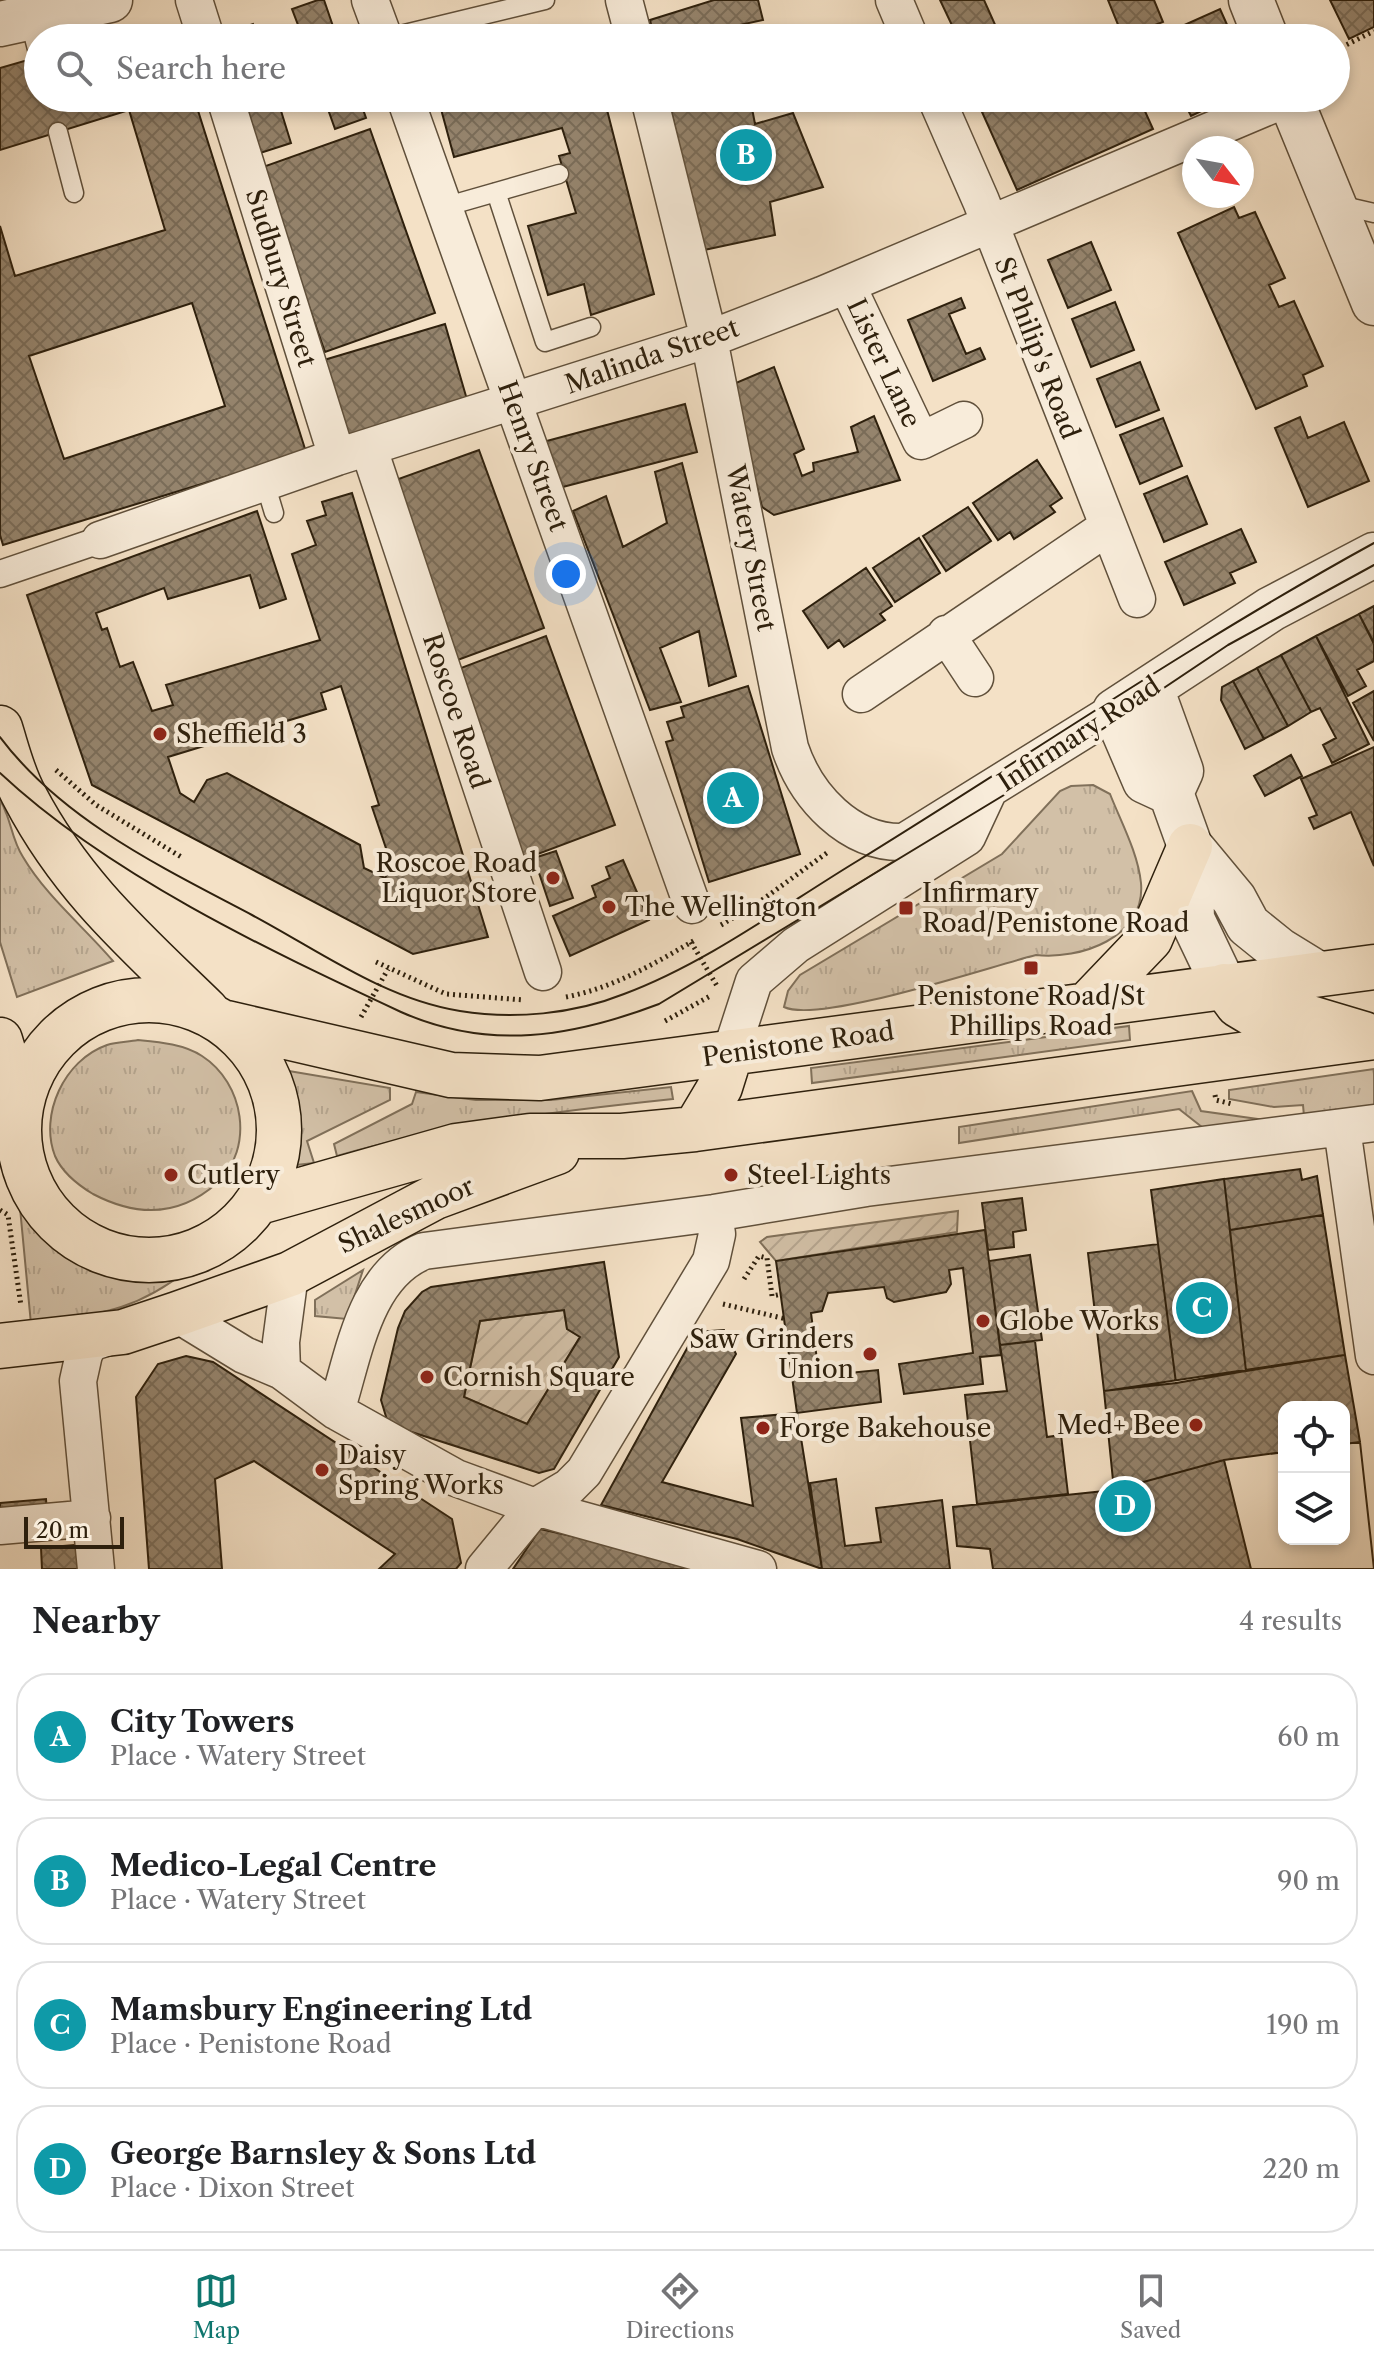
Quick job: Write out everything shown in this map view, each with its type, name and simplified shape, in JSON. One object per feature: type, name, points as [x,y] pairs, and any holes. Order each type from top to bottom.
[{"type":"highway","points":[[0,728],[23,795],[76,876],[115,925],[252,1049],[268,1075],[277,1104],[280,1139],[274,1166],[234,1253],[186,1310]]},
{"type":"highway","points":[[1085,1007],[1150,939],[1190,846]]},
{"type":"highway","name":"Penistone Road","points":[[217,1018],[451,1075],[540,1078],[1374,967]]},
{"type":"highway","points":[[1224,986],[1238,1005],[1253,1014],[1297,1014],[1374,1037]]},
{"type":"highway","points":[[12,1122],[35,1068],[53,1041],[78,1021],[107,1007],[138,1000],[170,1001],[217,1018]]},
{"type":"highway","points":[[0,1040],[12,1122],[22,1158],[45,1208],[85,1243],[107,1252],[155,1260],[190,1254],[223,1237],[256,1206],[456,1146],[530,1136],[622,1136],[695,1129],[1374,1037]]},
{"type":"highway","points":[[695,1129],[720,1087],[731,1052]]},
{"type":"highway","name":"Shalesmoor","points":[[11,1330],[123,1332],[290,1274],[435,1197],[537,1157],[622,1136]]},
{"type":"street","points":[[44,24],[110,0]]},
{"type":"street","points":[[194,0],[202,24]]},
{"type":"street","points":[[370,0],[380,24]]},
{"type":"street","points":[[624,0],[630,24]]},
{"type":"street","points":[[894,0],[904,24]]},
{"type":"street","points":[[1251,0],[1260,24]]},
{"type":"street","name":"Sudbury Street","points":[[230,112],[353,453]]},
{"type":"street","name":"Henry Street","points":[[410,112],[701,924]]},
{"type":"street","name":"Watery Street","points":[[652,112],[709,339],[790,748],[798,771],[814,797],[854,829],[886,843],[904,842],[988,792]]},
{"type":"street","name":"St Philip's Road","points":[[942,112],[1137,599]]},
{"type":"street","name":"Malinda Street","points":[[0,574],[100,540],[270,498],[353,453],[709,339],[847,285],[1256,112]]},
{"type":"street","points":[[1297,112],[1354,208],[1374,303]]},
{"type":"street","name":"Lister Lane","points":[[847,285],[921,441],[964,420]]},
{"type":"street","name":"Roscoe Road","points":[[353,453],[546,990]]},
{"type":"street","points":[[861,694],[1106,528]]},
{"type":"street","name":"Infirmary Road","points":[[731,1052],[754,981],[796,945],[967,837],[988,792],[1271,609],[1374,555]]},
{"type":"street","points":[[946,634],[975,678]]},
{"type":"street","points":[[1151,688],[1181,771],[1171,793],[1190,846],[1192,919],[1224,986]]},
{"type":"street","points":[[1115,711],[1145,781],[1171,793]]},
{"type":"street","points":[[1190,846],[1234,899],[1248,925],[1279,950],[1318,974]]},
{"type":"street","points":[[336,1411],[374,1297],[408,1257],[424,1251],[714,1213],[866,1188],[1358,1126],[1374,1356]]},
{"type":"street","points":[[484,1569],[535,1507],[569,1487],[584,1472],[711,1261],[717,1234],[714,1213]]},
{"type":"street","points":[[282,1371],[281,1342],[290,1274]]},
{"type":"street","points":[[186,1310],[244,1355],[282,1371],[336,1411],[456,1478],[535,1507],[758,1569]]},
{"type":"street","points":[[96,1569],[77,1393],[79,1370],[90,1343],[123,1332]]},
{"type":"street","points":[[0,1526],[92,1518]]},
{"type":"lane","points":[[445,24],[545,0]]},
{"type":"lane","points":[[58,132],[74,193]]},
{"type":"lane","points":[[444,207],[559,174]]},
{"type":"lane","points":[[496,192],[545,342],[591,327]]},
{"type":"path","points":[[1350,43],[1374,31]]},
{"type":"path","points":[[51,763],[96,805],[183,858]]},
{"type":"path","points":[[376,962],[446,994],[546,990],[590,992],[634,974],[691,942],[701,924],[780,888],[854,829]]},
{"type":"path","points":[[691,942],[719,990]]},
{"type":"path","points":[[360,1018],[388,969]]},
{"type":"path","points":[[0,1210],[8,1215],[11,1330]]},
{"type":"path","points":[[728,1304],[759,1256],[767,1258],[772,1296],[782,1294]]},
{"type":"path","points":[[682,1305],[728,1304],[786,1319]]},
{"type":"green space","points":[[1093,785],[1110,794],[1133,849],[1141,883],[1140,902],[1133,918],[1106,942],[1071,954],[1036,955],[867,1001],[832,1008],[803,1010],[784,1007],[788,991],[800,975],[1002,854],[1060,791],[1071,786]]},
{"type":"green space","points":[[0,800],[19,850],[32,871],[113,961],[17,997],[0,942]]},
{"type":"green space","points":[[1129,1026],[1130,1040],[812,1083],[811,1068]]},
{"type":"green space","points":[[138,1040],[179,1046],[202,1056],[227,1082],[240,1116],[237,1152],[229,1169],[217,1183],[188,1202],[157,1210],[126,1207],[93,1194],[62,1167],[51,1140],[53,1107],[67,1076],[78,1063],[107,1045]]},
{"type":"green space","points":[[1374,1069],[1374,1105],[1304,1116],[1303,1105],[1274,1107],[1229,1099],[1229,1090]]},
{"type":"green space","points":[[283,1070],[390,1088],[390,1100],[307,1141],[314,1163],[296,1165],[296,1116]]},
{"type":"green space","points":[[671,1087],[673,1099],[462,1127],[337,1156],[334,1144],[412,1104],[416,1092],[476,1100],[551,1100]]},
{"type":"green space","points":[[1192,1091],[1201,1111],[1265,1120],[1207,1131],[1179,1109],[959,1143],[959,1127]]},
{"type":"green space","points":[[20,1208],[56,1240],[97,1260],[142,1268],[190,1268],[152,1294],[115,1309],[31,1324]]},
{"type":"green space","points":[[958,1211],[957,1232],[776,1261],[760,1242],[767,1237]]},
{"type":"green space","points":[[363,1270],[347,1319],[315,1316],[315,1300]]},
{"type":"green space","points":[[564,1310],[567,1329],[580,1337],[527,1424],[464,1397],[480,1321]]},
{"type":"building","points":[[324,0],[332,24],[298,24],[292,9]]},
{"type":"building","points":[[714,0],[758,0],[763,20],[744,24],[651,24],[650,20]]},
{"type":"building","points":[[940,0],[984,0],[995,24],[951,24]]},
{"type":"building","points":[[1108,0],[1154,0],[1163,22],[1158,24],[1118,24]]},
{"type":"building","points":[[1330,0],[1374,0],[1374,27],[1350,39],[1350,24],[1342,24]]},
{"type":"building","points":[[1220,9],[1227,24],[1186,24]]},
{"type":"building","points":[[24,61],[24,112],[123,112],[0,150],[0,68]]},
{"type":"building","points":[[130,112],[198,112],[306,452],[3,545],[0,535],[0,226],[15,276],[165,230]],"holes":[[[192,303],[225,406],[64,459],[29,356]]]},
{"type":"building","points":[[240,112],[281,112],[291,143],[254,155]]},
{"type":"building","points":[[329,112],[364,112],[366,118],[335,129]]},
{"type":"building","points":[[442,112],[608,112],[654,294],[591,315],[584,284],[548,295],[528,226],[576,213],[559,156],[570,153],[562,128],[454,157]]},
{"type":"building","points":[[671,112],[753,112],[755,124],[793,113],[823,187],[770,202],[775,235],[704,250]]},
{"type":"building","points":[[982,112],[1145,112],[1153,129],[1017,190]]},
{"type":"building","points":[[370,129],[435,313],[325,352],[260,168]]},
{"type":"building","points":[[1232,208],[1239,218],[1255,212],[1285,278],[1269,285],[1279,307],[1294,301],[1323,366],[1303,375],[1307,386],[1256,409],[1178,233]]},
{"type":"building","points":[[1091,242],[1111,290],[1068,308],[1048,260]]},
{"type":"building","points":[[961,298],[965,308],[949,314],[966,354],[980,348],[985,359],[933,381],[908,320]]},
{"type":"building","points":[[1115,302],[1134,350],[1091,367],[1072,319]]},
{"type":"building","points":[[445,324],[468,403],[347,439],[324,360]]},
{"type":"building","points":[[1140,362],[1159,410],[1116,427],[1097,379]]},
{"type":"building","points":[[774,367],[804,449],[794,454],[802,476],[814,471],[813,463],[858,452],[851,427],[874,416],[900,480],[774,515],[762,507],[731,385]]},
{"type":"building","points":[[685,404],[697,452],[555,489],[543,442]]},
{"type":"building","points":[[1300,417],[1308,438],[1344,422],[1369,481],[1308,507],[1275,428]]},
{"type":"building","points":[[1163,418],[1182,466],[1140,484],[1120,435]]},
{"type":"building","points":[[479,450],[544,628],[455,661],[390,482]]},
{"type":"building","points":[[1037,460],[1062,498],[1050,506],[1055,512],[1014,539],[1010,532],[998,540],[973,503]]},
{"type":"building","points":[[682,463],[736,676],[709,686],[699,631],[660,648],[681,702],[650,710],[573,511],[606,496],[623,547],[667,523],[655,472]]},
{"type":"building","points":[[1187,476],[1207,524],[1164,542],[1144,494]]},
{"type":"building","name":"Sheffield 3","points":[[352,493],[488,937],[413,954],[92,785],[27,595],[257,511],[286,599],[260,608],[250,575],[168,599],[164,588],[96,613],[102,630],[107,628],[120,667],[133,662],[152,711],[173,705],[166,685],[320,640],[292,554],[316,545],[307,521],[326,515],[322,502]],"holes":[[[341,686],[379,805],[372,807],[392,866],[385,878],[364,868],[360,845],[227,773],[207,780],[194,802],[180,793],[168,757],[326,709],[321,693]]]},
{"type":"building","points":[[968,507],[991,541],[946,571],[923,536]]},
{"type":"building","points":[[1241,529],[1256,562],[1230,573],[1235,583],[1184,605],[1165,562]]},
{"type":"building","points":[[919,538],[940,573],[895,602],[873,568]]},
{"type":"building","points":[[866,568],[892,606],[880,614],[885,620],[844,647],[839,640],[828,648],[803,611]]},
{"type":"building","points":[[1374,606],[1374,643],[1359,614]]},
{"type":"building","points":[[1359,614],[1374,644],[1374,661],[1357,670],[1366,686],[1348,696],[1316,636]]},
{"type":"building","points":[[546,636],[615,825],[522,860],[453,671]]},
{"type":"building","points":[[1316,636],[1369,744],[1332,763],[1323,745],[1336,738],[1320,708],[1311,712],[1281,655]]},
{"type":"building","points":[[1281,655],[1311,712],[1288,726],[1257,668]]},
{"type":"building","points":[[1257,668],[1288,726],[1264,739],[1233,681]]},
{"type":"building","points":[[1233,681],[1264,739],[1245,749],[1221,700],[1222,687]]},
{"type":"building","points":[[748,686],[800,854],[709,882],[666,742],[673,740],[667,722],[684,717],[681,707]]},
{"type":"building","points":[[1374,691],[1374,741],[1353,703]]},
{"type":"building","points":[[1374,747],[1374,866],[1351,812],[1314,829],[1309,818],[1317,815],[1301,779]]},
{"type":"building","points":[[1291,755],[1302,776],[1265,796],[1254,776]]},
{"type":"building","name":"Roscoe Road Liquor Store","points":[[556,851],[573,898],[550,906],[534,858]]},
{"type":"building","name":"The Wellington","points":[[623,860],[649,920],[570,956],[553,916],[596,897],[592,886],[610,878],[606,867]]},
{"type":"building","points":[[1300,1169],[1302,1180],[1317,1176],[1323,1215],[1230,1230],[1224,1179]]},
{"type":"building","points":[[1224,1179],[1246,1371],[1176,1383],[1151,1190]]},
{"type":"building","points":[[1022,1198],[1026,1230],[1013,1232],[1014,1247],[988,1250],[982,1203]]},
{"type":"building","points":[[1323,1215],[1345,1355],[1246,1371],[1230,1230]]},
{"type":"building","name":"Globe Works","points":[[985,1230],[1001,1355],[980,1357],[983,1384],[904,1394],[899,1364],[973,1353],[963,1268],[949,1270],[951,1284],[946,1292],[894,1302],[887,1298],[884,1287],[828,1293],[822,1311],[811,1313],[819,1376],[878,1370],[881,1402],[797,1413],[776,1261]]},
{"type":"building","points":[[1158,1244],[1176,1383],[1104,1391],[1088,1253]]},
{"type":"building","points":[[1030,1255],[1042,1340],[1000,1345],[989,1261]]},
{"type":"building","name":"Cornish Square","points":[[604,1262],[619,1357],[554,1469],[539,1473],[396,1427],[387,1420],[381,1400],[398,1328],[405,1311],[422,1292],[431,1287]],"holes":[[[564,1310],[567,1329],[580,1337],[527,1424],[464,1397],[480,1321]]]},
{"type":"building","points":[[724,1330],[736,1354],[662,1482],[753,1506],[741,1418],[797,1413],[822,1569],[737,1539],[601,1505],[696,1332]]},
{"type":"building","points":[[1035,1341],[1047,1437],[1061,1435],[1068,1494],[977,1504],[965,1395],[1007,1391],[1000,1345]]},
{"type":"building","name":"Med+ Bee","points":[[1345,1355],[1360,1442],[1350,1443],[1350,1401],[1278,1401],[1278,1453],[1224,1460],[1114,1490],[1104,1391]]},
{"type":"building","name":"Daisy Spring Works","points":[[186,1356],[213,1362],[452,1519],[461,1563],[456,1569],[379,1569],[395,1554],[254,1461],[215,1479],[222,1569],[149,1569],[136,1397],[158,1364]]},
{"type":"building","points":[[1360,1442],[1374,1569],[993,1569],[990,1549],[957,1546],[953,1507],[1114,1490],[1224,1460],[1278,1453],[1278,1545],[1350,1545],[1350,1443]]},
{"type":"building","points":[[1360,1442],[1374,1569],[1251,1569],[1224,1460],[1278,1453],[1278,1545],[1350,1545],[1350,1443]]},
{"type":"building","points":[[836,1479],[845,1546],[881,1542],[876,1508],[942,1500],[950,1569],[822,1569],[810,1483]]},
{"type":"building","points":[[46,1499],[47,1513],[0,1517],[0,1503]]},
{"type":"building","points":[[540,1529],[708,1566],[716,1569],[513,1569]]},
{"type":"building","points":[[85,1544],[87,1569],[42,1569],[41,1548]]},
{"type":"tram line","points":[[0,737],[25,767],[53,793],[116,840],[378,985],[432,1005],[480,1014],[522,1015],[564,1011],[624,994],[715,950],[1179,658],[1374,543]]},
{"type":"tram line","points":[[0,773],[43,810],[139,877],[244,936],[401,1012],[466,1032],[530,1035],[562,1031],[594,1025],[659,1004],[1004,795],[1228,645],[1374,565]]},
{"type":"place","name":"Medico-Legal Centre","points":[[746,155]]},
{"type":"place","name":"Sheffield 3","points":[[160,734]]},
{"type":"place","name":"City Towers","points":[[733,798]]},
{"type":"place","name":"Roscoe Road Liquor Store","points":[[553,878]]},
{"type":"place","name":"The Wellington","points":[[609,907]]},
{"type":"place","name":"Infirmary Road/Penistone Road","points":[[906,908]]},
{"type":"place","name":"Penistone Road/St Phillips Road","points":[[1031,968]]},
{"type":"place","name":"Cutlery","points":[[171,1175]]},
{"type":"place","name":"Steel Lights","points":[[731,1175]]},
{"type":"place","name":"Mamsbury Engineering Ltd","points":[[1202,1308]]},
{"type":"place","name":"Globe Works","points":[[983,1321]]},
{"type":"place","name":"Saw Grinders Union","points":[[870,1354]]},
{"type":"place","name":"Cornish Square","points":[[427,1377]]},
{"type":"place","name":"Med+ Bee","points":[[1196,1425]]},
{"type":"place","name":"Forge Bakehouse","points":[[763,1428]]},
{"type":"place","name":"Daisy Spring Works","points":[[322,1470]]},
{"type":"place","name":"George Barnsley & Sons Ltd","points":[[1125,1506]]}]
